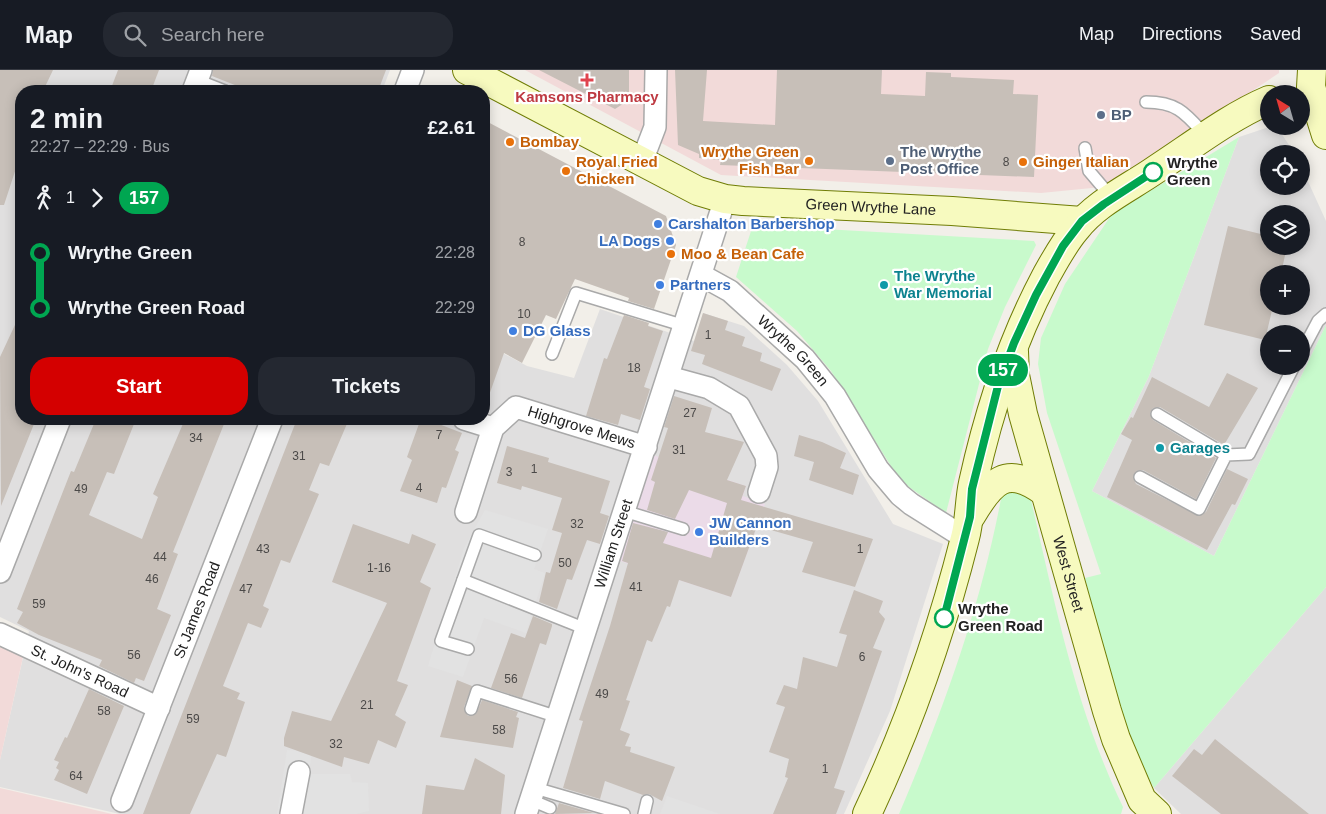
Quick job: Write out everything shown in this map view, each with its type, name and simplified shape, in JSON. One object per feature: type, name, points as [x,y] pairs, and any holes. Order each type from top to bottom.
[{"type":"street","points":[[407,85],[413,70]]},
{"type":"street","name":"Green Wrythe Lane","points":[[467,70],[698,191],[725,199],[952,211],[1082,221]]},
{"type":"street","points":[[642,161],[655,127],[656,70]]},
{"type":"street","points":[[1299,85],[1311,79],[1326,134]]},
{"type":"street","points":[[867,814],[900,741],[927,670],[949,601],[968,528],[976,470],[998,386],[1014,343],[1036,295],[1063,246],[1082,221],[1112,198],[1206,137],[1260,105]]},
{"type":"street","points":[[701,275],[725,199]]},
{"type":"street","name":"William Street","points":[[535,802],[558,717],[701,275]]},
{"type":"street","name":"Wrythe Green","points":[[701,275],[730,291],[804,359],[835,396],[878,468],[900,495],[911,504],[968,528]]},
{"type":"street","name":"West Street","points":[[1014,343],[1017,390],[1043,490],[1111,725],[1146,809]]},
{"type":"street","points":[[669,377],[709,388],[739,406],[766,456],[767,467],[759,492]]},
{"type":"street","name":"Highgrove Mews","points":[[466,512],[493,428],[516,406],[646,447]]},
{"type":"street","points":[[0,572],[58,425]]},
{"type":"street","name":"St James Road","points":[[122,800],[270,425]]},
{"type":"street","points":[[483,425],[493,428]]},
{"type":"street","points":[[968,528],[989,488],[1001,479],[1019,477],[1032,482],[1043,490]]},
{"type":"street","name":"St. John's Road","points":[[0,634],[159,708]]},
{"type":"street","points":[[290,814],[299,772]]},
{"type":"lane","points":[[197,80],[210,85]]},
{"type":"lane","points":[[1146,102],[1159,102],[1184,111],[1206,137]]},
{"type":"lane","points":[[1085,148],[1089,171],[1112,198]]},
{"type":"lane","points":[[552,354],[576,293],[684,326]]},
{"type":"lane","points":[[1310,336],[1318,321],[1326,314]]},
{"type":"lane","points":[[1157,414],[1226,455],[1249,454],[1289,375]]},
{"type":"lane","points":[[1140,477],[1199,509],[1226,455]]},
{"type":"lane","points":[[624,511],[683,529]]},
{"type":"lane","points":[[468,650],[440,641],[479,535],[535,555]]},
{"type":"lane","points":[[463,580],[586,629]]},
{"type":"lane","points":[[472,709],[477,691],[558,717]]},
{"type":"lane","points":[[644,814],[647,801]]},
{"type":"lane","points":[[535,802],[624,814]]},
{"type":"shaded area","points":[[0,70],[390,70],[384,85],[15,85],[15,425],[490,425],[490,346],[527,366],[574,378],[600,309],[694,341],[703,313],[744,326],[787,365],[818,401],[893,524],[943,544],[890,711],[844,814],[120,814],[0,787],[0,760],[29,631],[0,617]]},
{"type":"shaded area","points":[[525,70],[1279,70],[1279,73],[1222,111],[1102,187],[1041,193],[721,175]]},
{"type":"shaded area","points":[[1260,130],[1260,135],[1282,135],[1289,145],[1260,145],[1260,195],[1310,195],[1310,186],[1326,221],[1326,325],[1310,358],[1310,325],[1260,325],[1260,375],[1302,375],[1214,556],[1092,491],[1149,376],[1239,137]]},
{"type":"shaded area","points":[[653,455],[746,486],[743,496],[765,504],[731,597],[617,560]]},
{"type":"shaded area","points":[[485,510],[548,529],[534,569],[545,573],[526,633],[484,618],[463,677],[428,666],[464,548]]},
{"type":"shaded area","points":[[1326,587],[1326,814],[1181,814],[1154,788]]},
{"type":"shaded area","points":[[0,647],[23,657],[0,760]]},
{"type":"shaded area","points":[[287,750],[312,751],[309,774],[350,774],[352,782],[368,783],[369,811],[356,814],[277,814]]},
{"type":"shaded area","points":[[0,788],[78,806],[112,814],[0,814]]},
{"type":"shaded area","points":[[667,796],[720,814],[660,814]]},
{"type":"green space","points":[[1239,137],[1149,376],[1092,491],[1214,556],[1302,375],[1310,375],[1310,358],[1326,325],[1326,587],[1154,788],[1120,717],[1085,578],[1101,574],[1047,413],[1038,364],[1041,338],[1065,284],[1112,214]]},
{"type":"green space","points":[[753,225],[1034,241],[1036,245],[1005,307],[988,349],[946,513],[909,487],[896,474],[831,371],[797,331],[736,277]]},
{"type":"green space","points":[[1007,490],[1029,495],[1031,500],[1068,656],[1092,733],[1123,807],[1121,814],[899,814],[931,737],[959,659],[982,580],[1001,499]]},
{"type":"building","points":[[0,70],[53,70],[46,85],[15,85],[15,171],[4,205],[0,205]]},
{"type":"building","points":[[118,70],[159,70],[153,85],[112,85]]},
{"type":"building","points":[[213,70],[386,70],[380,85],[235,85],[212,76]]},
{"type":"building","points":[[539,70],[629,70],[629,100],[615,109]]},
{"type":"building","points":[[675,70],[707,70],[703,121],[775,125],[777,70],[882,70],[881,94],[925,96],[926,72],[951,73],[951,77],[1014,80],[1013,94],[1038,95],[1034,177],[720,165],[721,160],[699,158],[699,154],[678,145]]},
{"type":"building","points":[[490,123],[666,216],[676,245],[654,309],[628,301],[629,298],[575,279],[556,319],[546,315],[522,363],[504,353],[490,393]]},
{"type":"building","points":[[1228,226],[1260,234],[1260,255],[1285,255],[1283,265],[1260,265],[1260,315],[1271,315],[1269,325],[1260,325],[1260,339],[1204,325]]},
{"type":"building","points":[[703,313],[728,321],[725,330],[745,337],[742,346],[762,353],[760,361],[781,369],[772,391],[702,364],[705,355],[691,351]]},
{"type":"building","points":[[624,315],[649,323],[648,326],[663,331],[644,387],[650,389],[640,420],[621,414],[618,425],[586,416],[604,358],[607,359]]},
{"type":"building","points":[[15,325],[15,425],[34,425],[1,506],[0,357]]},
{"type":"building","points":[[1227,373],[1258,388],[1224,445],[1160,407],[1153,408],[1150,413],[1153,420],[1216,458],[1196,499],[1143,470],[1136,471],[1133,477],[1136,484],[1199,516],[1206,512],[1227,469],[1248,479],[1235,505],[1232,504],[1207,550],[1107,497],[1132,440],[1121,434],[1131,417],[1133,418],[1152,377],[1209,407]]},
{"type":"building","points":[[674,396],[712,408],[705,432],[744,442],[727,480],[746,486],[741,500],[873,539],[855,587],[802,572],[813,542],[757,526],[731,597],[679,580],[670,607],[667,606],[652,642],[647,640],[626,700],[630,701],[620,730],[630,734],[625,746],[631,747],[630,752],[675,767],[662,801],[649,794],[643,795],[605,781],[600,799],[563,788],[583,721],[579,720],[610,626],[628,563],[622,561],[633,523],[668,532],[663,543],[711,558],[727,503],[689,490],[675,519],[647,510],[655,482],[651,480],[668,428],[664,427]]},
{"type":"building","points":[[94,425],[134,425],[114,474],[107,472],[89,515],[142,539],[158,497],[153,494],[182,425],[224,425],[173,552],[178,554],[157,609],[171,615],[144,681],[136,678],[134,683],[99,666],[102,660],[39,635],[17,623],[23,612],[17,609],[71,471],[74,472]]},
{"type":"building","points":[[295,425],[346,425],[329,466],[320,463],[309,490],[319,494],[290,563],[281,560],[263,606],[269,609],[261,628],[248,623],[223,686],[240,693],[237,699],[245,702],[226,757],[217,754],[190,814],[143,814]]},
{"type":"building","points":[[419,425],[441,425],[462,433],[455,450],[459,452],[446,488],[442,487],[437,503],[400,491],[412,460],[407,457]]},
{"type":"building","points":[[799,435],[822,442],[846,453],[840,468],[859,475],[853,495],[809,480],[814,462],[794,456]]},
{"type":"building","points":[[507,446],[549,458],[548,462],[610,481],[600,513],[609,516],[600,544],[587,540],[572,580],[567,579],[557,609],[539,602],[546,572],[550,573],[562,533],[552,530],[562,498],[522,486],[521,490],[497,483]]},
{"type":"building","points":[[353,524],[409,544],[412,534],[436,544],[420,582],[431,588],[397,681],[408,685],[395,715],[406,722],[396,748],[378,740],[369,764],[344,757],[342,767],[284,746],[284,738],[292,711],[331,721],[387,603],[332,582]]},
{"type":"building","points":[[854,590],[883,601],[879,612],[885,619],[873,648],[882,651],[834,788],[845,791],[836,814],[773,814],[788,778],[785,777],[789,759],[769,752],[785,707],[776,704],[784,685],[797,689],[803,657],[837,667],[847,635],[839,633]]},
{"type":"building","points":[[533,616],[552,624],[552,626],[546,645],[540,643],[522,698],[491,688],[511,633],[525,638]]},
{"type":"building","points":[[457,680],[472,686],[464,707],[468,716],[476,714],[482,700],[518,712],[516,717],[519,718],[513,748],[440,737]]},
{"type":"building","points":[[89,689],[124,706],[87,794],[54,780],[59,770],[56,768],[59,762],[54,760],[65,737],[67,738]]},
{"type":"building","points":[[1215,739],[1309,814],[1221,814],[1172,776],[1194,749],[1202,755]]},
{"type":"building","points":[[475,758],[505,775],[501,814],[422,814],[426,785],[464,790]]},
{"type":"building","points":[[559,803],[594,813],[555,814]]},
{"type":"bus line","name":"157","points":[[944,618],[970,517],[972,489],[976,470],[998,386],[1014,343],[1036,295],[1063,246],[1082,221],[1093,211],[1153,172]]},
{"type":"place","name":"Kamsons Pharmacy","points":[[587,80]]},
{"type":"place","name":"BP","points":[[1101,115]]},
{"type":"place","name":"Bombay","points":[[510,142]]},
{"type":"place","name":"Wrythe Green Fish Bar","points":[[809,161]]},
{"type":"place","name":"The Wrythe Post Office","points":[[890,161]]},
{"type":"place","name":"Ginger Italian","points":[[1023,162]]},
{"type":"place","name":"Royal Fried Chicken","points":[[566,171]]},
{"type":"place","name":"Wrythe Green","points":[[1153,172]]},
{"type":"place","name":"Carshalton Barbershop","points":[[658,224]]},
{"type":"place","name":"LA Dogs","points":[[670,241]]},
{"type":"place","name":"Moo & Bean Cafe","points":[[671,254]]},
{"type":"place","name":"Partners","points":[[660,285]]},
{"type":"place","name":"The Wrythe War Memorial","points":[[884,285]]},
{"type":"place","name":"DG Glass","points":[[513,331]]},
{"type":"place","name":"Garages","points":[[1160,448]]},
{"type":"place","name":"JW Cannon Builders","points":[[699,532]]},
{"type":"place","name":"Wrythe Green Road","points":[[944,618]]}]
